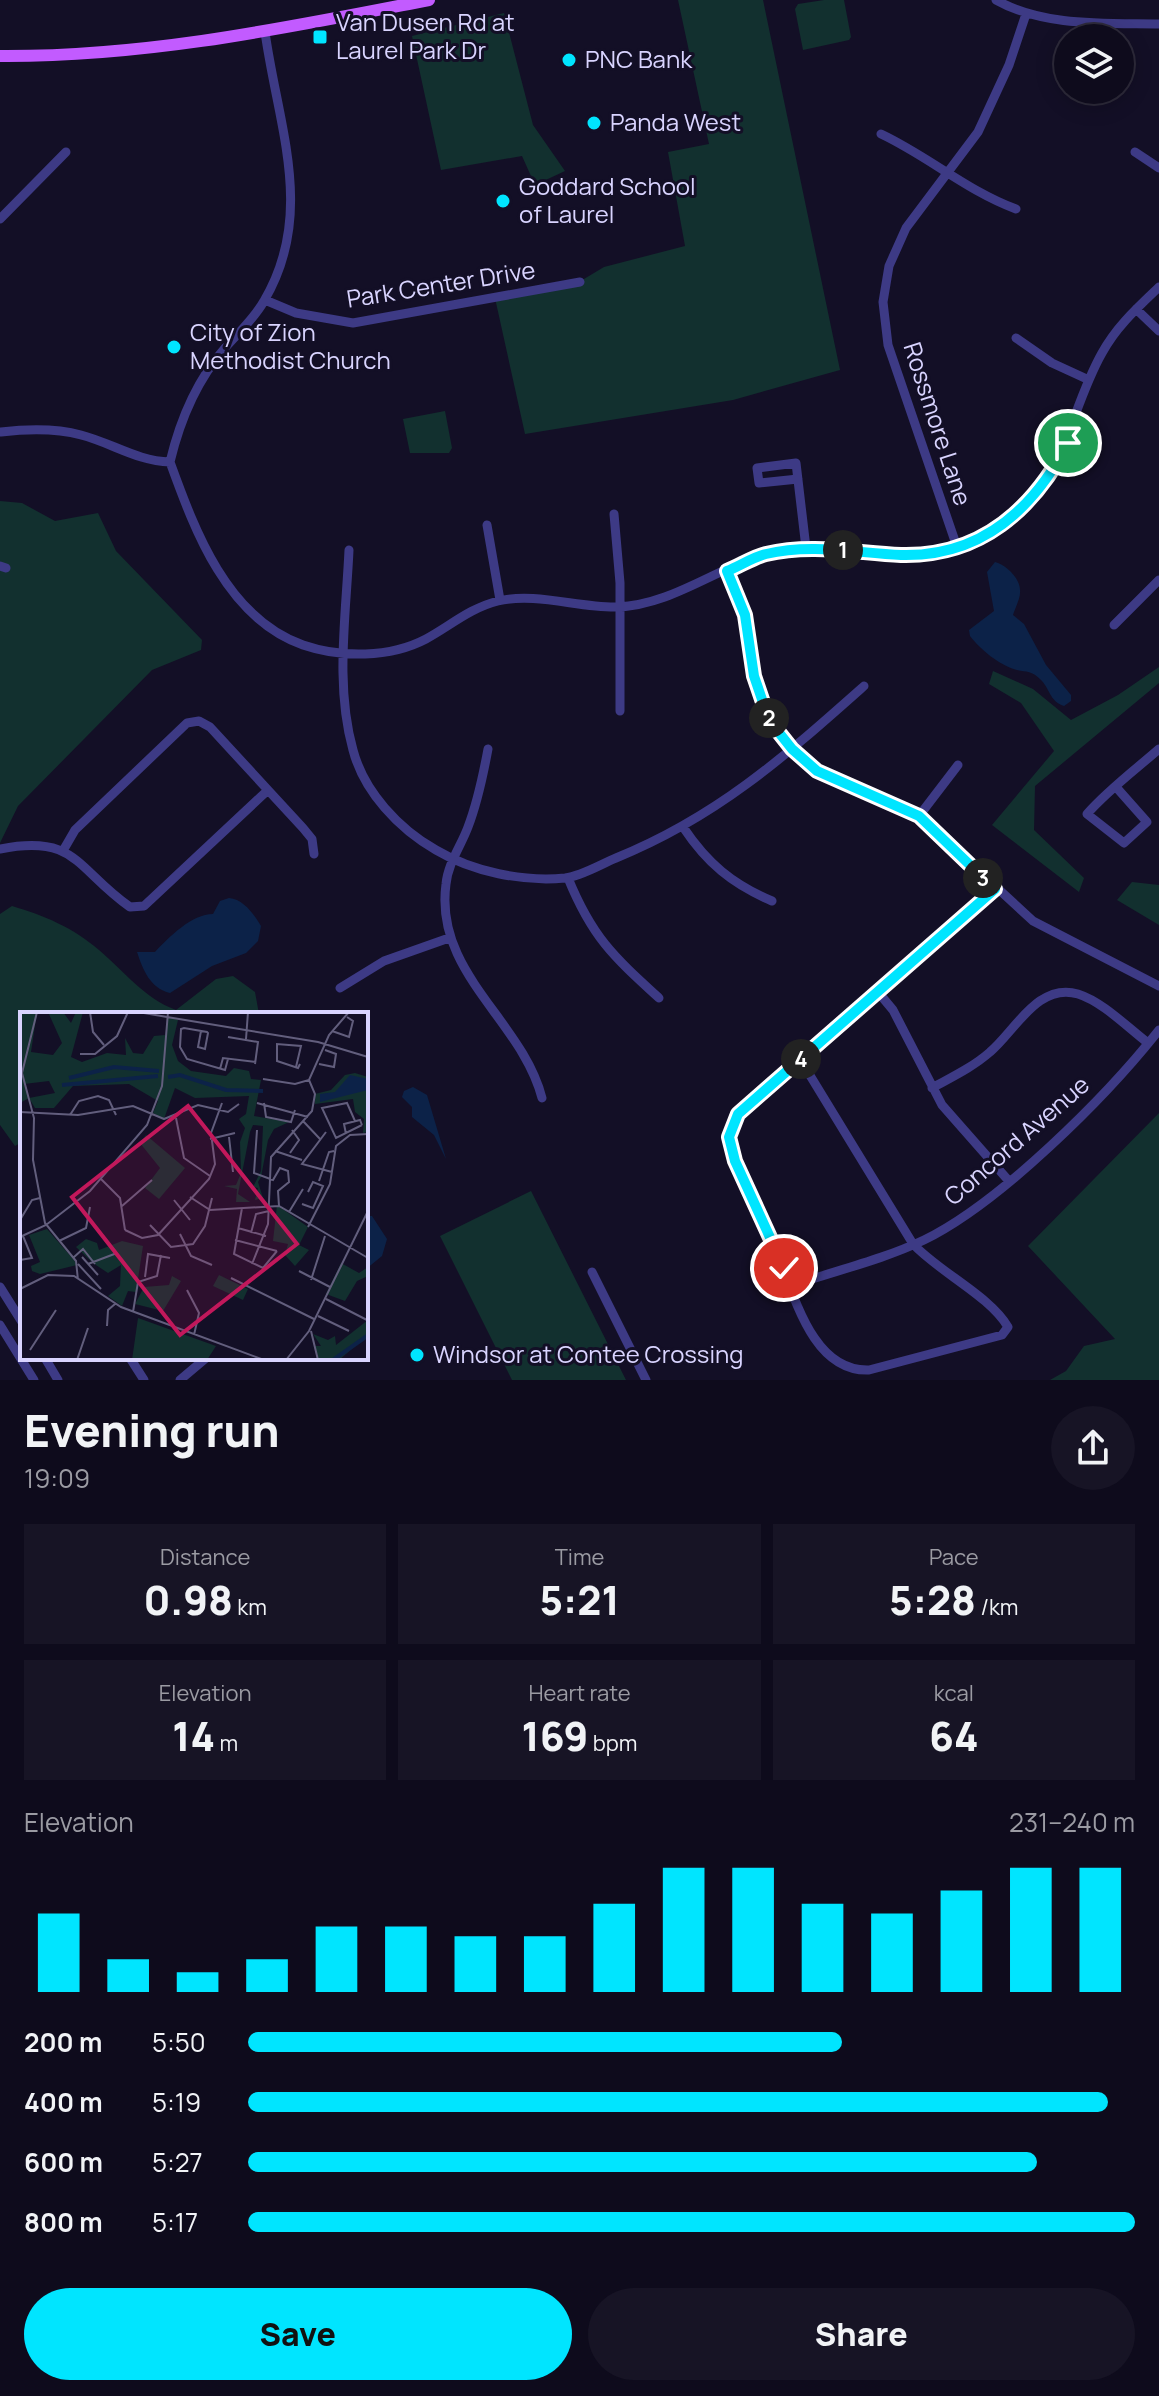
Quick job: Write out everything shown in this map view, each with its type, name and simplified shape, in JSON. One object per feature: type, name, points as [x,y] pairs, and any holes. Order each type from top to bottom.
[{"type":"main road","points":[[0,56],[142,51],[265,32],[429,0]]},
{"type":"street","points":[[996,0],[1026,14],[1088,23],[1159,24]]},
{"type":"street","name":"Rossmore Lane","points":[[957,547],[888,345],[883,302],[889,266],[906,228],[978,132],[1009,65],[1026,14]]},
{"type":"street","points":[[265,32],[292,200],[292,222],[284,259],[265,300],[248,326],[225,348],[190,401],[170,462],[188,510],[236,597],[262,621],[301,644],[344,654],[392,651],[425,639],[453,620],[500,600],[618,607],[650,601],[764,554],[806,548],[901,555],[933,554],[983,539],[1007,524],[1041,488],[1068,443],[1089,380],[1116,330],[1159,287]]},
{"type":"street","points":[[881,134],[918,151],[987,198],[1016,209]]},
{"type":"street","points":[[0,219],[66,152]]},
{"type":"street","points":[[1135,152],[1159,168]]},
{"type":"street","name":"Park Center Drive","points":[[265,300],[296,313],[353,323],[580,282]]},
{"type":"street","points":[[1136,309],[1159,331]]},
{"type":"street","points":[[1016,338],[1052,363],[1089,380]]},
{"type":"street","points":[[1,432],[58,430],[149,461],[170,462]]},
{"type":"street","points":[[798,479],[806,548]]},
{"type":"street","points":[[614,514],[620,583],[620,711]]},
{"type":"street","points":[[487,525],[500,600]]},
{"type":"street","points":[[349,550],[343,701],[353,752],[368,786],[392,817],[424,843],[453,860],[518,878],[568,878],[683,827],[740,792],[864,686]]},
{"type":"street","points":[[727,571],[745,615],[754,676],[769,720],[792,749],[817,771],[919,816],[1033,921],[1159,986]]},
{"type":"street","points":[[1114,625],[1159,580]]},
{"type":"street","points":[[64,849],[75,830],[187,723],[199,721],[210,727],[312,839],[314,854]]},
{"type":"street","points":[[488,749],[480,791],[446,884],[449,938],[476,990],[520,1047],[536,1076],[542,1098]]},
{"type":"street","points":[[1116,787],[1146,817],[1145,826],[1128,842],[1119,842],[1087,814],[1116,787],[1159,749]]},
{"type":"street","points":[[919,816],[958,765]]},
{"type":"street","points":[[0,849],[28,843],[64,849],[117,898],[130,907],[144,906],[268,790]]},
{"type":"street","points":[[683,827],[720,872],[747,891],[772,901]]},
{"type":"street","points":[[568,878],[585,919],[601,941],[659,998]]},
{"type":"street","points":[[800,1059],[913,1244],[932,1264],[998,1314],[1008,1327],[1002,1335],[869,1370],[854,1370],[838,1363],[822,1347],[791,1286],[735,1161],[729,1137],[745,1105],[995,889]]},
{"type":"street","points":[[340,988],[384,961],[449,938]]},
{"type":"street","points":[[878,992],[893,1010],[947,1111],[1008,1180]]},
{"type":"street","points":[[932,1088],[988,1054],[1034,1005],[1054,994],[1071,992],[1088,998],[1148,1043]]},
{"type":"street","name":"Concord Avenue","points":[[791,1286],[913,1244],[955,1221],[1080,1117],[1159,1030]]},
{"type":"street","points":[[592,1272],[646,1380]]},
{"type":"street","points":[[0,1287],[20,1319]]},
{"type":"street","points":[[0,1325],[20,1357]]},
{"type":"street","points":[[22,1360],[34,1380]]},
{"type":"street","points":[[46,1360],[58,1380]]},
{"type":"street","points":[[131,1360],[144,1380]]},
{"type":"street","points":[[180,1380],[204,1360]]},
{"type":"green space","points":[[678,0],[763,0],[840,370],[733,400],[525,434],[495,298],[579,282],[604,267],[685,246],[668,152],[709,144]]},
{"type":"green space","points":[[844,0],[851,37],[803,50],[795,9],[798,4]]},
{"type":"green space","points":[[504,13],[533,125],[565,171],[535,185],[522,156],[441,170],[412,36]]},
{"type":"green space","points":[[445,411],[452,448],[449,453],[410,453],[403,419]]},
{"type":"green space","points":[[0,501],[22,503],[55,521],[98,513],[116,551],[202,640],[201,650],[152,670],[18,806],[0,843]]},
{"type":"green space","points":[[1159,667],[1159,683],[1035,786],[1034,830],[1084,878],[1079,892],[992,825],[1054,751],[1021,703],[989,684],[993,671],[1033,689],[1071,720],[1118,695]]},
{"type":"green space","points":[[1132,882],[1159,885],[1159,925],[1117,900]]},
{"type":"green space","points":[[12,906],[47,918],[79,935],[144,992],[176,1010],[216,979],[233,976],[255,992],[259,1012],[20,1012],[20,1143],[15,1146],[0,1125],[0,914]]},
{"type":"green space","points":[[1159,1113],[1159,1380],[1050,1380],[1066,1371],[1084,1346],[1115,1339],[1028,1246]]},
{"type":"green space","points":[[531,1191],[626,1380],[512,1380],[440,1236]]},
{"type":"water","points":[[995,562],[1018,581],[1019,600],[1013,615],[1024,624],[1046,665],[1071,695],[1071,701],[1064,706],[1055,701],[1037,676],[997,661],[970,636],[969,630],[994,611],[987,572]]},
{"type":"water","points":[[229,898],[243,904],[258,921],[261,926],[258,941],[246,953],[212,966],[170,993],[152,983],[137,952],[155,952],[181,927],[213,914],[220,901]]},
{"type":"water","points":[[413,1087],[427,1095],[446,1159],[434,1135],[412,1117],[412,1107],[402,1097],[404,1091]]},
{"type":"water","points":[[368,1216],[372,1216],[387,1239],[382,1256],[368,1267]]},
{"type":"place","name":"Van Dusen Rd at Laurel Park Dr","points":[[320,37]]},
{"type":"place","name":"PNC Bank","points":[[569,60]]},
{"type":"place","name":"Panda West","points":[[594,123]]},
{"type":"place","name":"Goddard School of Laurel","points":[[503,201]]},
{"type":"place","name":"City of Zion Methodist Church","points":[[174,347]]},
{"type":"place","name":"Windsor at Contee Crossing","points":[[417,1355]]},
{"type":"route","points":[[784,1268],[730,1145],[729,1137],[738,1114],[750,1100],[995,889],[919,816],[817,771],[792,749],[769,720],[754,676],[745,615],[727,571],[764,554],[806,548],[901,555],[933,554],[983,539],[1007,524],[1041,488],[1068,443]]}]
